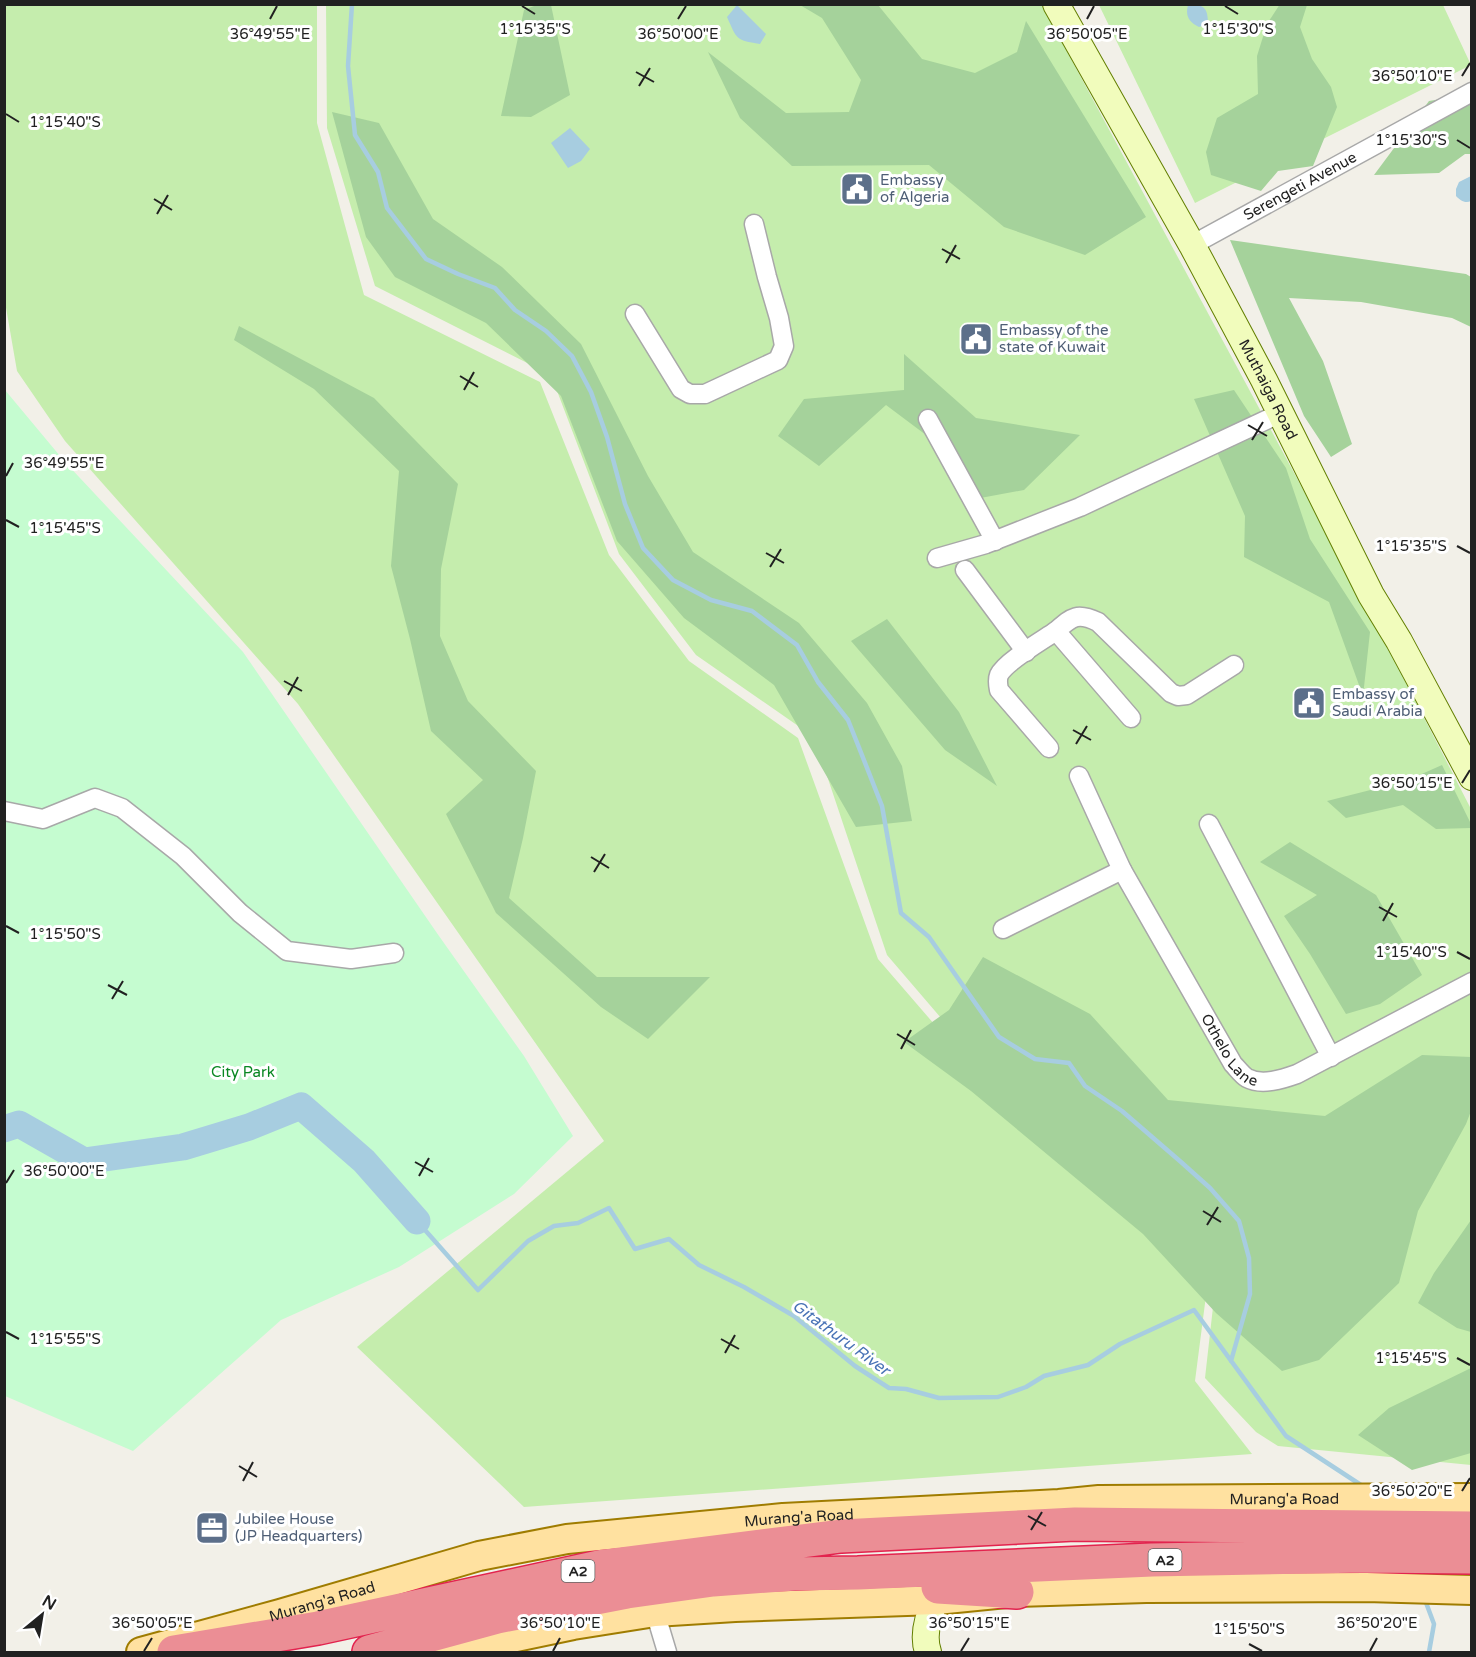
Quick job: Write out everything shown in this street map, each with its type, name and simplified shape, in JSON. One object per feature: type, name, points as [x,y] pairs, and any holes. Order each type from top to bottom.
[{"type":"highway","points":[[841,1536],[1059,1504]]},
{"type":"highway","name":"Murang'a Road","points":[[174,1653],[318,1628],[604,1566],[841,1536],[1076,1524],[1472,1528]]},
{"type":"highway","name":"A2","points":[[369,1653],[497,1617],[627,1592],[713,1580],[794,1574],[1152,1560],[1363,1556],[1472,1557]]},
{"type":"highway","points":[[858,1573],[892,1581],[955,1589],[1017,1592]]},
{"type":"highway","name":"Murang'a Road","points":[[259,1653],[318,1628]]},
{"type":"main road","name":"Muthaiga Road","points":[[1056,4],[1192,245],[1281,413],[1371,595],[1399,641],[1472,777]]},
{"type":"main road","name":"Murang'a Road","points":[[141,1653],[479,1556],[567,1539],[783,1518],[1099,1500],[1472,1498]]},
{"type":"main road","points":[[445,1653],[573,1625],[655,1612],[803,1603],[936,1600],[1017,1592],[1199,1587],[1366,1587],[1472,1590]]},
{"type":"main road","points":[[927,1653],[924,1642],[930,1612],[936,1600]]},
{"type":"street","name":"Serengeti Avenue","points":[[1192,245],[1472,92]]},
{"type":"street","points":[[635,314],[681,389],[690,394],[705,394],[778,360],[784,346],[779,318],[754,224]]},
{"type":"street","points":[[938,558],[986,544],[1080,507],[1281,413]]},
{"type":"street","points":[[928,419],[995,540]]},
{"type":"street","points":[[965,570],[1026,652]]},
{"type":"street","points":[[1049,748],[999,690],[997,682],[1005,666],[1073,617],[1085,616],[1098,622],[1171,693],[1178,696],[1187,695],[1234,665]]},
{"type":"street","points":[[1056,631],[1131,718]]},
{"type":"street","name":"Othelo Lane","points":[[1079,776],[1122,870],[1233,1064],[1247,1078],[1259,1081],[1278,1080],[1297,1074],[1472,982]]},
{"type":"street","points":[[4,811],[43,819],[95,798],[122,808],[183,856],[240,913],[287,951],[351,959],[394,953]]},
{"type":"street","points":[[1209,824],[1331,1057]]},
{"type":"street","points":[[1003,929],[1122,870]]},
{"type":"street","points":[[655,1612],[667,1653]]},
{"type":"green space","points":[[539,4],[551,5],[570,95],[531,117],[501,116],[524,10]]},
{"type":"green space","points":[[1280,4],[1307,5],[1300,27],[1312,59],[1331,87],[1337,107],[1313,166],[1278,171],[1261,191],[1211,175],[1206,152],[1217,118],[1258,94],[1257,56],[1267,24]]},
{"type":"green space","points":[[4,5],[317,5],[317,123],[364,295],[540,382],[609,555],[689,661],[798,738],[878,959],[941,1032],[1212,1249],[1195,1381],[1252,1454],[524,1507],[357,1347],[604,1141],[298,704],[65,441],[17,371],[4,296]]},
{"type":"green space","points":[[326,5],[1042,5],[1384,640],[1471,809],[1471,1465],[1278,1446],[1256,1432],[1205,1378],[1220,1245],[947,1025],[887,955],[814,737],[696,655],[619,554],[551,375],[375,286],[327,128]]},
{"type":"green space","points":[[800,5],[878,5],[922,59],[975,73],[1017,52],[1026,21],[1146,217],[1085,255],[1004,227],[929,165],[792,166],[740,118],[708,52],[786,113],[849,112],[861,80],[822,18]]},
{"type":"green space","points":[[1099,5],[1443,5],[1471,65],[1195,203]]},
{"type":"green space","points":[[1471,94],[1471,154],[1465,154],[1439,173],[1374,175],[1429,101]]},
{"type":"green space","points":[[332,112],[379,123],[433,219],[502,267],[581,344],[648,476],[693,552],[799,623],[867,703],[902,766],[912,821],[856,827],[774,685],[684,618],[617,541],[561,396],[486,323],[395,277],[366,237]]},
{"type":"green space","points":[[1230,240],[1466,274],[1471,277],[1471,327],[1452,318],[1361,302],[1289,298],[1323,361],[1352,444],[1331,457],[1304,416]]},
{"type":"green space","points":[[239,326],[374,398],[458,484],[441,569],[440,636],[468,701],[536,771],[509,898],[597,977],[710,977],[648,1039],[601,1007],[496,913],[446,814],[483,780],[431,731],[391,566],[399,471],[314,389],[234,340]]},
{"type":"green space","points":[[904,354],[976,418],[1080,435],[1024,490],[975,499],[934,441],[886,405],[819,466],[778,436],[804,399],[904,390]]},
{"type":"green space","name":"City Park","points":[[4,386],[65,462],[243,652],[524,1056],[573,1136],[514,1194],[399,1267],[281,1320],[133,1451],[5,1396]]},
{"type":"green space","points":[[1234,390],[1286,468],[1310,539],[1370,632],[1363,696],[1329,602],[1244,557],[1245,516],[1194,399]]},
{"type":"green space","points":[[887,619],[959,712],[997,786],[945,750],[851,641]]},
{"type":"green space","points":[[1442,765],[1471,828],[1436,829],[1403,805],[1346,818],[1327,801],[1406,781]]},
{"type":"green space","points":[[1290,842],[1376,895],[1422,975],[1380,1004],[1346,1014],[1284,916],[1317,895],[1260,862]]},
{"type":"green space","points":[[983,957],[1090,1014],[1168,1100],[1325,1116],[1422,1055],[1471,1057],[1471,1111],[1418,1211],[1399,1283],[1319,1360],[1282,1371],[1216,1313],[1143,1234],[971,1091],[904,1042],[949,1010]]},
{"type":"green space","points":[[1471,1220],[1471,1332],[1457,1328],[1418,1303],[1434,1273]]},
{"type":"green space","points":[[1471,1368],[1471,1453],[1412,1470],[1358,1435],[1389,1408]]},
{"type":"water","points":[[737,5],[766,34],[760,44],[741,40],[735,34],[727,17]]},
{"type":"water","points":[[1188,5],[1198,5],[1204,8],[1208,24],[1199,27],[1193,23],[1188,15]]},
{"type":"water","points":[[570,128],[590,149],[581,161],[568,168],[551,143]]},
{"type":"water","points":[[1471,176],[1471,201],[1465,202],[1456,196],[1456,189],[1459,182]]},
{"type":"waterway","points":[[352,4],[348,66],[355,135],[378,172],[387,208],[426,259],[495,288],[515,310],[546,331],[572,356],[591,392],[607,437],[625,504],[643,548],[673,580],[711,600],[752,611],[797,645],[818,682],[848,720],[882,806],[901,913],[929,937],[999,1037],[1035,1059],[1069,1063],[1085,1086],[1122,1111],[1181,1162],[1210,1188],[1239,1221],[1249,1258],[1250,1294],[1231,1361]]},
{"type":"waterway","points":[[4,1129],[19,1124],[84,1161],[183,1147],[249,1127],[301,1106],[364,1161],[417,1221]]},
{"type":"waterway","name":"Gitathuru River","points":[[417,1221],[478,1290],[528,1241],[554,1226],[578,1223],[609,1208],[635,1249],[669,1239],[699,1265],[744,1287],[794,1316],[855,1366],[889,1388],[906,1389],[939,1398],[998,1397],[1026,1387],[1044,1376],[1088,1365],[1120,1344],[1194,1310],[1286,1436],[1364,1487]]},
{"type":"waterway","points":[[1425,1600],[1434,1624],[1429,1652]]},
{"type":"place","name":"Embassy of Algeria","points":[[857,189]]},
{"type":"place","name":"Embassy of the state of Kuwait","points":[[976,339]]},
{"type":"place","name":"Embassy of Saudi Arabia","points":[[1309,703]]},
{"type":"place","name":"Jubilee House (JP Headquarters)","points":[[212,1528]]}]
